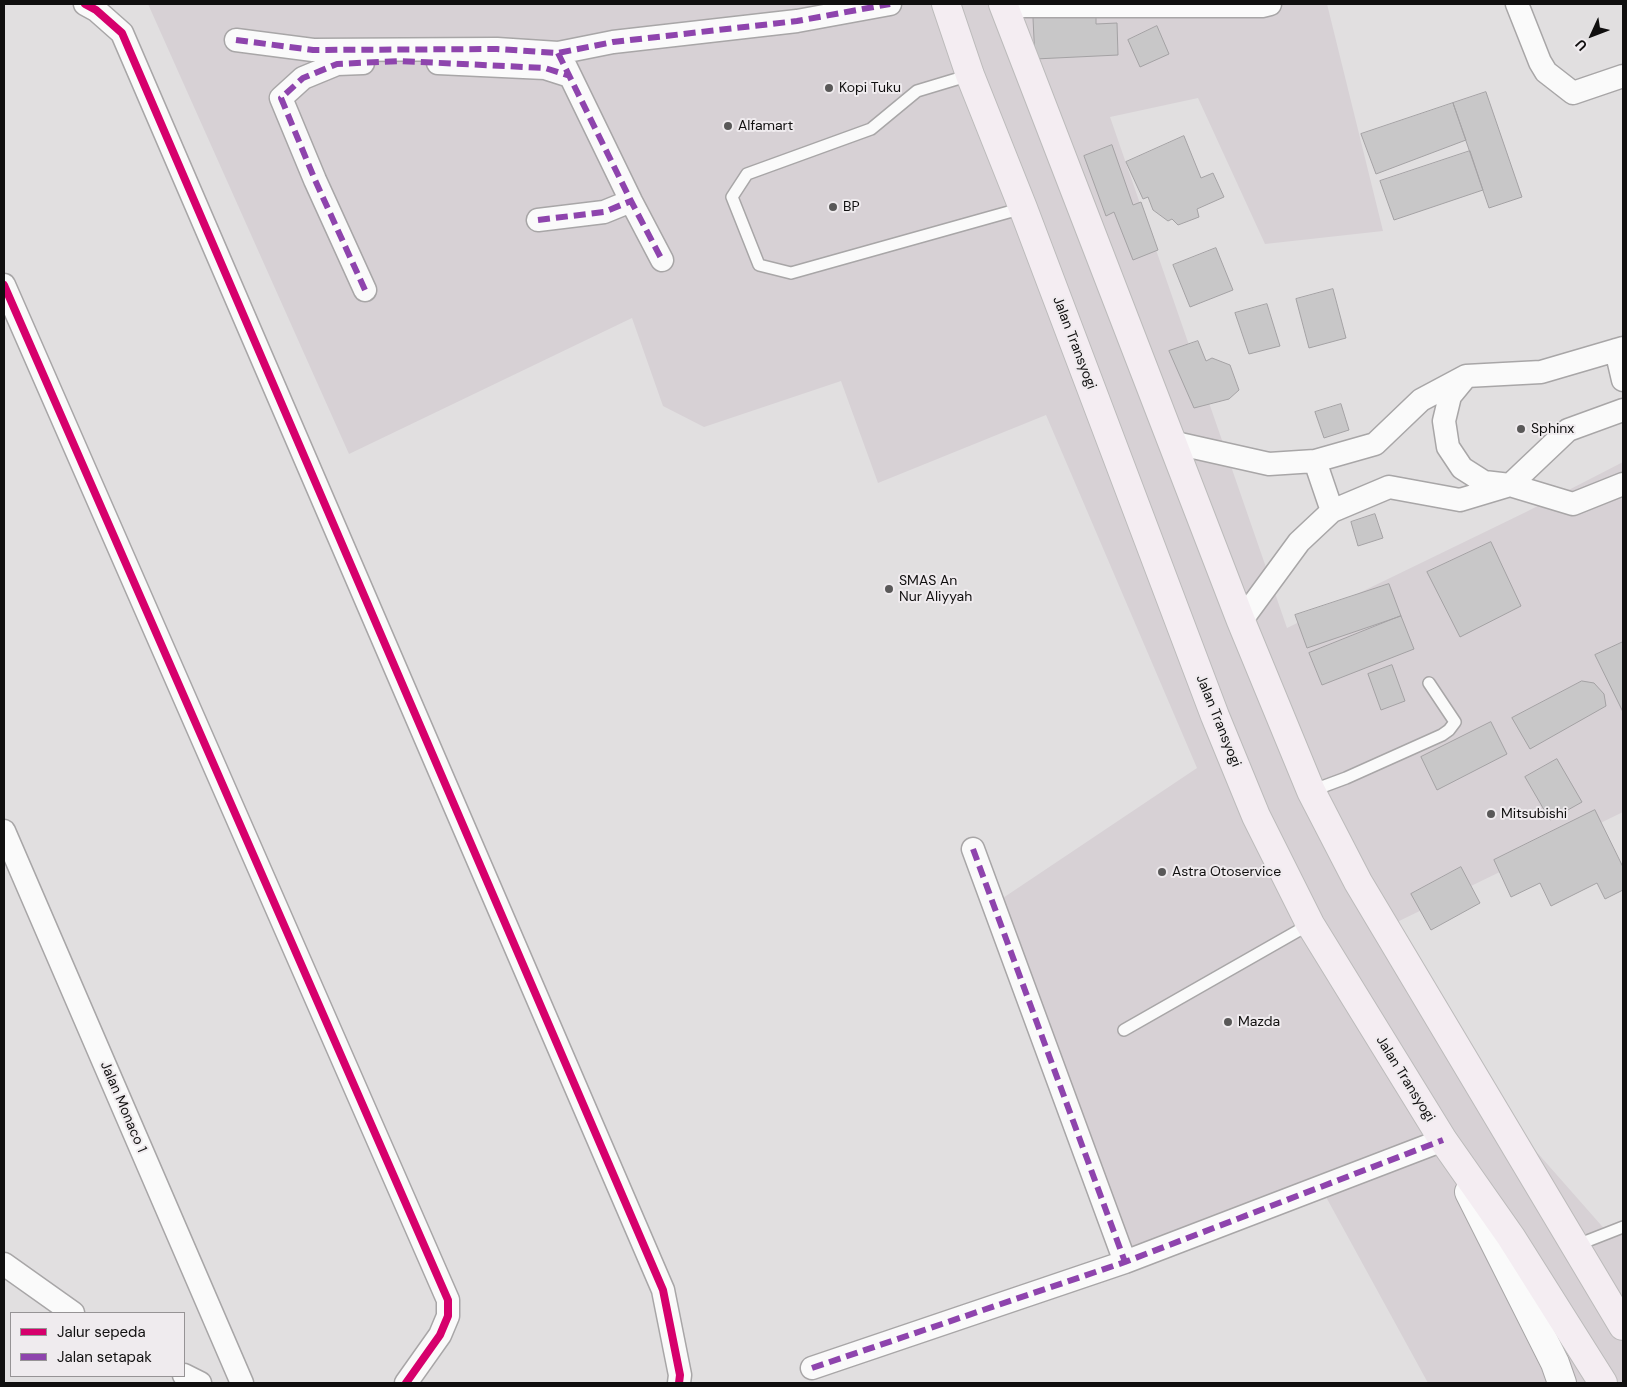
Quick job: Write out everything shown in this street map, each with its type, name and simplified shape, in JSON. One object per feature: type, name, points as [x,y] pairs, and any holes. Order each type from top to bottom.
[{"type":"highway","name":"Jalan Transyogi","points":[[946,4],[970,75],[1023,208],[1215,716],[1256,816],[1310,924],[1442,1140],[1511,1237],[1603,1383]]},
{"type":"highway","points":[[1003,5],[1241,621],[1311,791],[1358,882],[1577,1246],[1623,1326]]},
{"type":"street","points":[[85,4],[96,10],[122,33],[126,42],[662,1290],[680,1376],[679,1383]]},
{"type":"street","points":[[236,40],[313,50],[497,49],[558,53],[613,42],[797,20],[890,4]]},
{"type":"street","points":[[1003,5],[1262,6],[1270,4]]},
{"type":"street","points":[[1516,4],[1546,72],[1573,93],[1623,76]]},
{"type":"street","points":[[558,53],[662,260]]},
{"type":"street","points":[[365,290],[315,180],[282,98],[303,78],[337,64],[400,61],[545,68],[570,76]]},
{"type":"street","points":[[538,220],[604,212],[631,201]]},
{"type":"street","points":[[4,285],[448,1300],[448,1316],[440,1335],[406,1383]]},
{"type":"street","points":[[1171,442],[1269,464],[1315,462],[1375,444],[1421,400],[1466,376],[1541,372],[1620,349],[1623,380]]},
{"type":"street","points":[[1466,376],[1450,396],[1444,421],[1448,447],[1462,468],[1484,482],[1510,485],[1573,504],[1623,484]]},
{"type":"street","points":[[1241,621],[1299,542],[1332,510],[1389,487],[1460,500],[1510,485],[1568,430],[1623,410]]},
{"type":"street","points":[[1315,462],[1332,510]]},
{"type":"street","name":"Jalan Monaco 1","points":[[4,831],[242,1383]]},
{"type":"street","points":[[972,849],[1126,1262]]},
{"type":"street","points":[[812,1368],[1126,1262],[1442,1140],[1555,1362],[1562,1383]]},
{"type":"street","points":[[4,1264],[71,1312]]},
{"type":"street","points":[[185,1376],[200,1383]]},
{"type":"lane","points":[[970,75],[917,91],[871,129],[747,174],[732,196],[758,265],[791,273],[1023,208]]},
{"type":"lane","points":[[1311,791],[1346,778],[1442,735],[1449,730],[1455,722],[1429,683]]},
{"type":"lane","points":[[1124,1030],[1310,924]]},
{"type":"lane","points":[[1577,1246],[1623,1227]]},
{"type":"shaded area","points":[[148,4],[1327,4],[1383,231],[1265,244],[1198,98],[1110,117],[1287,628],[1526,512],[1623,462],[1623,812],[1395,923],[1490,1099],[1608,1233],[1623,1223],[1623,1383],[1428,1383],[1320,1186],[1124,1251],[997,902],[1197,768],[1046,415],[878,483],[841,381],[704,427],[663,406],[632,318],[349,454]]},
{"type":"building","points":[[1096,15],[1096,24],[1117,23],[1118,55],[1035,59],[1033,18]]},
{"type":"building","points":[[1157,26],[1169,54],[1140,67],[1128,40]]},
{"type":"building","points":[[1486,92],[1522,197],[1489,208],[1453,103]]},
{"type":"building","points":[[1453,103],[1466,140],[1376,174],[1361,134]]},
{"type":"building","points":[[1184,136],[1201,178],[1213,173],[1224,197],[1197,209],[1199,217],[1178,225],[1172,219],[1168,221],[1153,210],[1148,197],[1143,199],[1126,162]]},
{"type":"building","points":[[1112,145],[1133,205],[1141,202],[1158,250],[1133,260],[1114,212],[1106,216],[1084,156]]},
{"type":"building","points":[[1470,151],[1483,190],[1394,220],[1380,181]]},
{"type":"building","points":[[1216,248],[1233,290],[1190,307],[1173,265]]},
{"type":"building","points":[[1333,289],[1346,338],[1309,348],[1296,299]]},
{"type":"building","points":[[1267,304],[1280,346],[1249,354],[1235,313]]},
{"type":"building","points":[[1198,341],[1206,361],[1212,358],[1230,365],[1239,390],[1229,399],[1194,408],[1169,351]]},
{"type":"building","points":[[1341,404],[1349,430],[1324,438],[1315,412]]},
{"type":"building","points":[[1375,514],[1383,538],[1358,546],[1351,522]]},
{"type":"building","points":[[1491,542],[1521,606],[1460,637],[1427,572]]},
{"type":"building","points":[[1389,584],[1401,616],[1307,648],[1295,615]]},
{"type":"building","points":[[1401,616],[1414,649],[1322,685],[1309,653]]},
{"type":"building","points":[[1623,642],[1623,712],[1595,655]]},
{"type":"building","points":[[1392,665],[1405,701],[1381,710],[1368,674]]},
{"type":"building","points":[[1582,681],[1594,683],[1604,694],[1606,706],[1530,749],[1512,718]]},
{"type":"building","points":[[1491,722],[1507,754],[1437,790],[1421,757]]},
{"type":"building","points":[[1557,759],[1582,802],[1550,820],[1525,777]]},
{"type":"building","points":[[1595,810],[1623,867],[1623,890],[1605,899],[1597,883],[1551,906],[1540,883],[1511,897],[1494,860]]},
{"type":"building","points":[[1461,867],[1480,903],[1431,930],[1411,894]]},
{"type":"marked path","points":[[236,40],[313,50],[497,49],[558,53],[613,42],[797,21],[890,4]]},
{"type":"marked path","points":[[558,53],[662,260]]},
{"type":"marked path","points":[[365,290],[315,180],[281,98],[303,78],[337,64],[400,61],[545,68],[570,76]]},
{"type":"marked path","points":[[538,220],[604,212],[631,201]]},
{"type":"marked path","points":[[973,849],[1125,1262]]},
{"type":"marked path","points":[[812,1368],[1125,1262],[1443,1140]]},
{"type":"cycle path","points":[[85,4],[96,10],[122,33],[663,1290],[680,1375],[679,1383]]},
{"type":"cycle path","points":[[4,285],[448,1300],[448,1316],[440,1335],[406,1383]]},
{"type":"place","name":"Kopi Tuku","points":[[829,88]]},
{"type":"place","name":"Alfamart","points":[[728,126]]},
{"type":"place","name":"BP","points":[[833,207]]},
{"type":"place","name":"Sphinx","points":[[1521,429]]},
{"type":"place","name":"SMAS An Nur Aliyyah","points":[[889,589]]},
{"type":"place","name":"Mitsubishi","points":[[1491,814]]},
{"type":"place","name":"Astra Otoservice","points":[[1162,872]]},
{"type":"place","name":"Mazda","points":[[1228,1022]]}]
